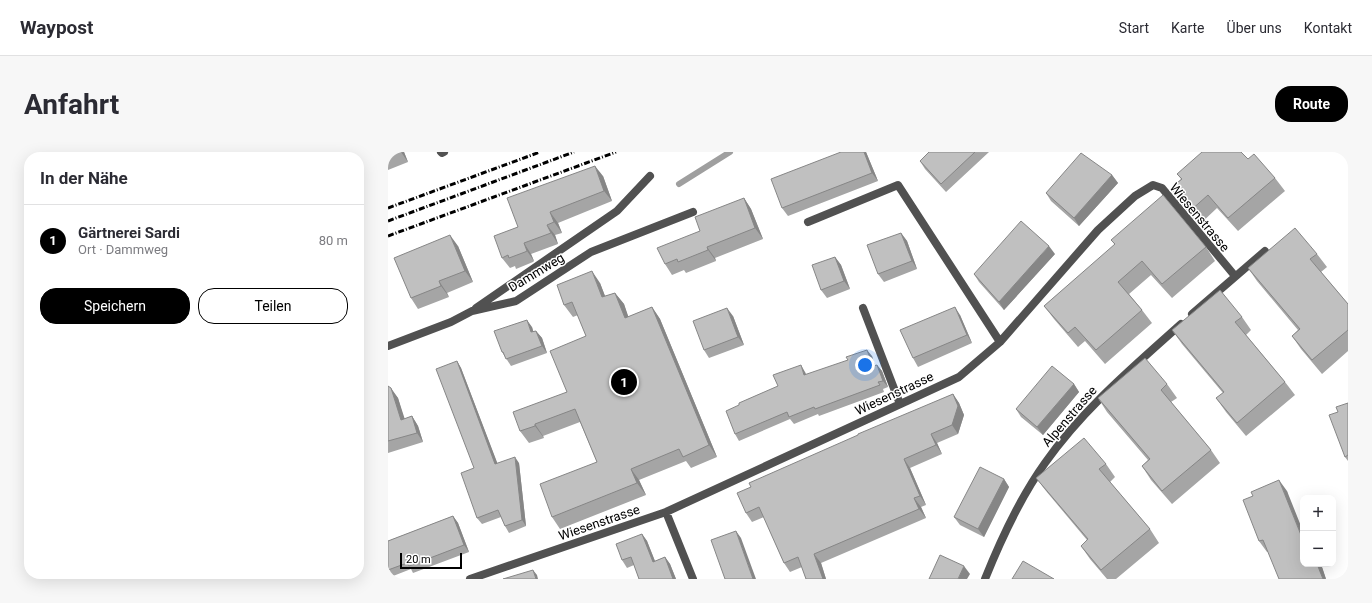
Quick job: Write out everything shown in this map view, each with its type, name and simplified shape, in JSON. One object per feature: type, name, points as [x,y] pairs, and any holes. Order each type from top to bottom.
[{"type":"street","points":[[472,311],[617,211],[650,176]]},
{"type":"street","points":[[808,222],[898,185],[1000,342]]},
{"type":"street","name":"Wiesenstrasse","points":[[470,579],[666,512],[959,377],[1000,342],[1098,230],[1134,196],[1153,185],[1162,188],[1235,276]]},
{"type":"street","name":"Dammweg","points":[[388,346],[451,322],[472,311],[516,301],[591,252],[693,212]]},
{"type":"street","name":"Alpenstrasse","points":[[985,579],[996,552],[1019,505],[1045,463],[1074,427],[1104,394],[1235,276],[1265,251]]},
{"type":"street","points":[[863,308],[900,404]]},
{"type":"street","points":[[666,512],[693,579]]},
{"type":"building","points":[[388,152],[398,152],[388,156]]},
{"type":"building","points":[[841,152],[864,152],[872,173],[782,208],[771,179]]},
{"type":"building","points":[[929,152],[975,152],[941,184],[920,161]]},
{"type":"building","points":[[1202,152],[1241,152],[1248,159],[1254,154],[1275,178],[1228,218],[1208,195],[1190,211],[1171,188],[1182,179],[1177,174]]},
{"type":"building","points":[[1081,153],[1112,175],[1074,218],[1046,193]]},
{"type":"building","points":[[595,166],[604,191],[550,212],[554,222],[547,225],[551,233],[524,243],[527,251],[509,258],[508,255],[502,258],[494,236],[518,227],[507,198]]},
{"type":"building","points":[[1163,195],[1206,247],[1162,284],[1142,261],[1118,282],[1142,310],[1096,350],[1075,327],[1068,333],[1044,306],[1115,244],[1111,240]]},
{"type":"building","points":[[744,198],[755,228],[707,247],[708,250],[678,262],[677,259],[665,264],[657,248],[700,231],[695,217]]},
{"type":"building","points":[[1021,221],[1049,246],[999,302],[974,274]]},
{"type":"building","points":[[1295,228],[1317,254],[1310,259],[1348,304],[1348,330],[1312,360],[1292,336],[1300,329],[1248,268]]},
{"type":"building","points":[[901,233],[912,261],[878,274],[867,245]]},
{"type":"building","points":[[450,235],[465,271],[439,281],[441,286],[411,298],[394,258]]},
{"type":"building","points":[[835,257],[844,281],[821,290],[812,265]]},
{"type":"building","points":[[592,271],[602,297],[615,293],[625,318],[652,307],[709,445],[683,457],[679,449],[631,469],[637,483],[552,517],[540,484],[597,462],[575,409],[520,431],[513,412],[567,392],[550,351],[586,336],[572,302],[564,305],[557,285]]},
{"type":"building","points":[[1220,290],[1242,317],[1235,322],[1285,382],[1237,423],[1216,398],[1224,392],[1172,330]]},
{"type":"building","points":[[955,307],[967,335],[913,358],[900,330]]},
{"type":"building","points":[[727,308],[738,337],[704,350],[693,321]]},
{"type":"building","points":[[527,320],[531,332],[536,331],[542,346],[506,359],[494,331]]},
{"type":"building","points":[[867,350],[873,366],[877,365],[883,381],[878,382],[880,385],[789,417],[787,412],[735,434],[726,411],[739,405],[739,403],[778,386],[773,375],[801,365],[804,375],[848,360],[846,357]]},
{"type":"building","points":[[1145,358],[1167,384],[1161,390],[1211,450],[1162,491],[1142,466],[1150,459],[1098,398]]},
{"type":"building","points":[[457,361],[495,464],[515,457],[522,520],[505,526],[498,510],[477,518],[461,473],[474,468],[436,369]]},
{"type":"building","points":[[1052,366],[1074,384],[1037,427],[1016,409]]},
{"type":"building","points":[[388,386],[391,388],[401,420],[412,416],[417,433],[388,441]]},
{"type":"building","points":[[953,394],[958,406],[952,425],[931,434],[936,445],[904,459],[920,496],[914,498],[919,509],[814,554],[823,579],[806,579],[798,557],[784,563],[759,507],[746,513],[737,493],[751,487],[749,483],[858,434]]},
{"type":"building","points":[[1348,403],[1348,455],[1345,457],[1329,415],[1338,412],[1336,407]]},
{"type":"building","points":[[1084,438],[1106,464],[1099,469],[1150,529],[1101,570],[1081,546],[1088,539],[1036,478]]},
{"type":"building","points":[[980,467],[1004,479],[978,529],[954,517]]},
{"type":"building","points":[[1279,480],[1300,532],[1300,567],[1318,567],[1323,579],[1279,579],[1263,540],[1259,541],[1243,500],[1253,496],[1251,492]]},
{"type":"building","points":[[453,516],[464,545],[409,566],[407,563],[388,570],[388,541]]},
{"type":"building","points":[[736,531],[753,579],[725,579],[711,540]]},
{"type":"building","points":[[642,534],[653,562],[665,557],[673,579],[639,579],[631,557],[622,560],[616,544]]},
{"type":"building","points":[[940,555],[964,566],[958,579],[929,579]]},
{"type":"building","points":[[1023,561],[1054,579],[1012,579]]},
{"type":"building","points":[[533,570],[536,579],[503,579]]},
{"type":"waterway","points":[[679,184],[730,152]]},
{"type":"railway","points":[[388,208],[540,152]]},
{"type":"railway","points":[[388,221],[574,152]]},
{"type":"railway","points":[[388,236],[616,152]]},
{"type":"place","name":"Gärtnerei Sardi","points":[[624,382]]}]
